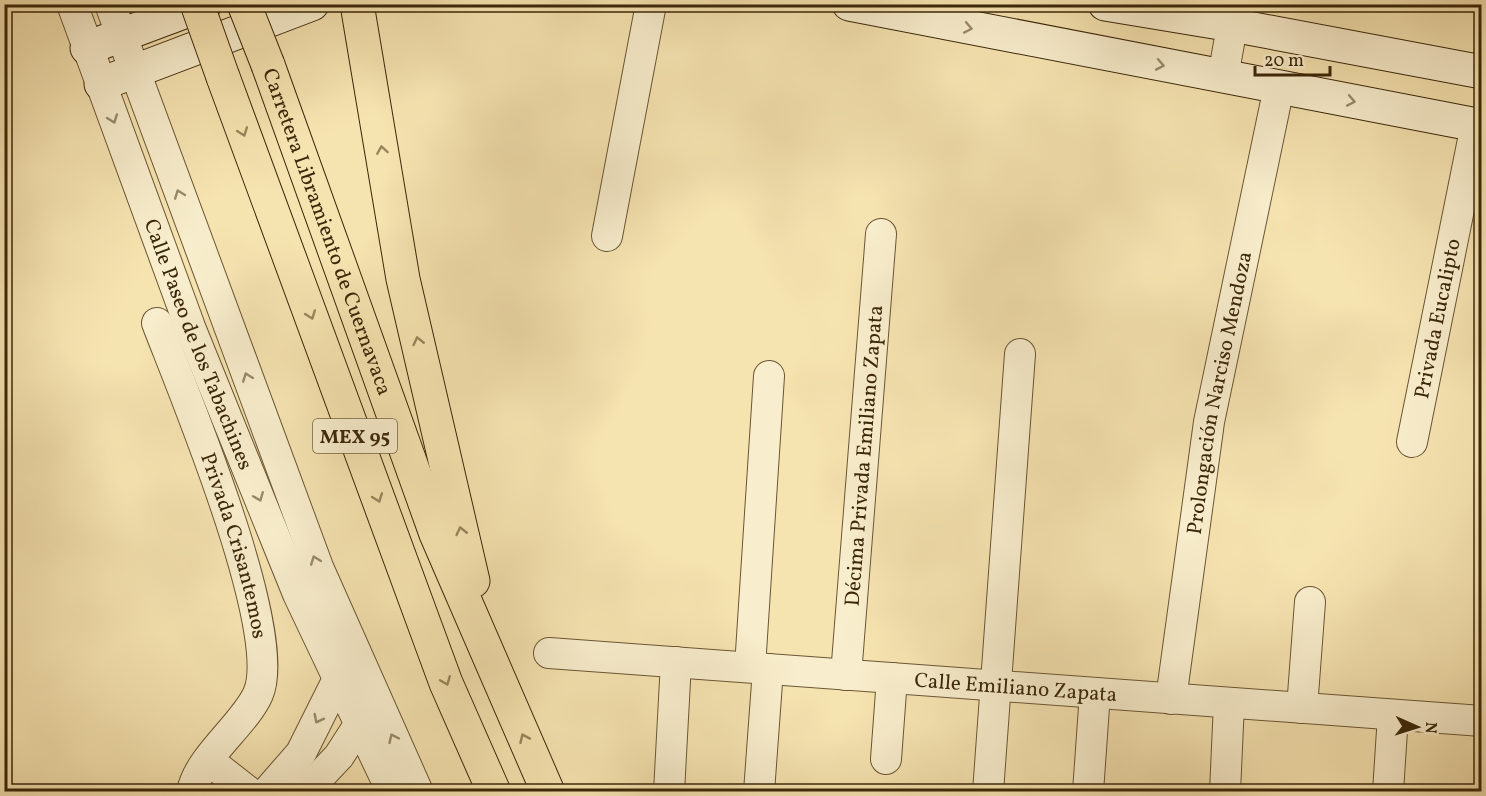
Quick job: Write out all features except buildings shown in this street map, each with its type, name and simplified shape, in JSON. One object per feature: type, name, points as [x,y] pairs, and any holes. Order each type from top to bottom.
[{"type":"highway","name":"Carretera Libramiento de Cuernavaca","points":[[196,4],[446,683],[494,792]]},
{"type":"highway","name":"Carretera Libramiento de Cuernavaca","points":[[244,4],[436,534],[493,670],[548,792]]},
{"type":"highway","points":[[357,4],[403,279],[493,670]]},
{"type":"street","name":"Calle Paseo de los Tabachines","points":[[72,4],[190,327],[298,594],[392,792]]},
{"type":"street","points":[[87,48],[115,19],[205,4]]},
{"type":"street","points":[[100,84],[312,4]]},
{"type":"street","points":[[607,236],[651,4]]},
{"type":"street","points":[[849,4],[1479,125]]},
{"type":"street","points":[[1092,52],[1104,4],[1234,15],[1482,72]]},
{"type":"street","points":[[1223,77],[1234,15]]},
{"type":"street","name":"Calle Paseo de los Tabachines","points":[[115,19],[318,567],[418,792]]},
{"type":"street","name":"Prolongación Narciso Mendoza","points":[[1171,699],[1209,422],[1279,87]]},
{"type":"street","name":"Privada Eucalipto","points":[[1412,442],[1479,125]]},
{"type":"street","name":"Décima Privada Emiliano Zapata","points":[[846,675],[881,234]]},
{"type":"street","name":"Privada Crisantemos","points":[[157,323],[237,538],[263,657],[259,693],[208,760],[192,792]]},
{"type":"street","points":[[988,792],[994,685],[1020,354]]},
{"type":"street","points":[[759,792],[759,668],[769,376]]},
{"type":"street","points":[[1302,708],[1310,602]]},
{"type":"street","points":[[267,792],[301,753],[338,681],[352,647]]},
{"type":"street","name":"Calle Emiliano Zapata","points":[[549,653],[1482,721]]},
{"type":"street","points":[[669,792],[676,662]]},
{"type":"street","points":[[886,759],[892,678]]},
{"type":"street","points":[[1088,792],[1095,693]]},
{"type":"street","points":[[305,792],[339,756],[360,726],[374,697]]},
{"type":"street","points":[[1225,792],[1229,703]]},
{"type":"street","points":[[1388,792],[1393,715]]},
{"type":"street","points":[[208,760],[249,792]]},
{"type":"shaded area","points":[[4,5],[11,5],[10,91],[5,159]]}]
